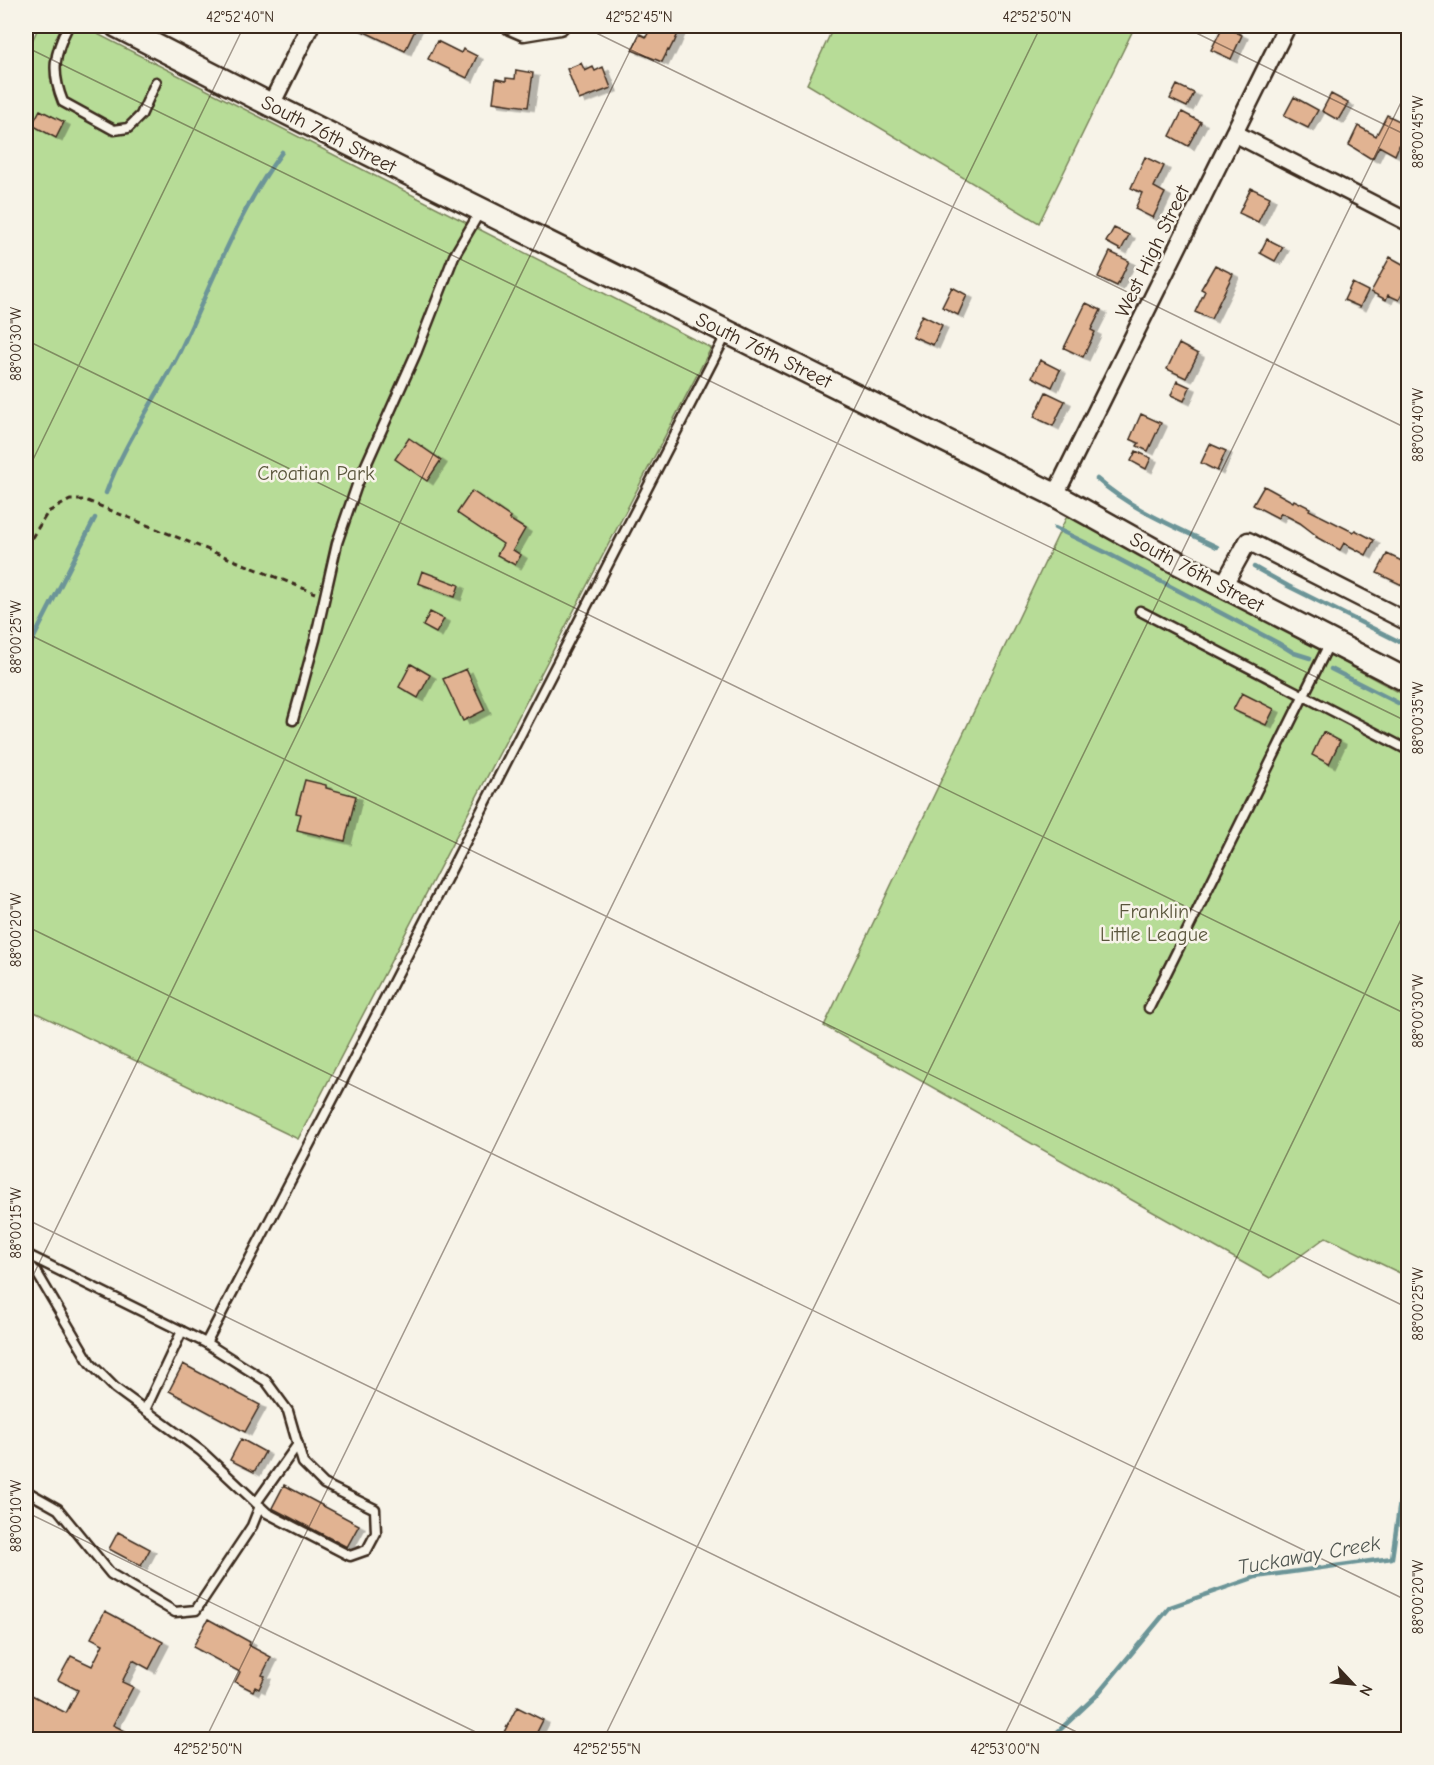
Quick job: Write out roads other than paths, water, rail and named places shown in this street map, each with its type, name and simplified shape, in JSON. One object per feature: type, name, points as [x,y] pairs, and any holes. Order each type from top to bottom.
[{"type":"main road","name":"South 76th Street","points":[[117,26],[1055,495],[1161,554],[1408,681]]},
{"type":"street","points":[[271,105],[310,26]]},
{"type":"street","points":[[510,26],[524,33],[560,26]]},
{"type":"street","name":"West High Street","points":[[1055,495],[1287,26]]},
{"type":"street","points":[[1234,133],[1408,222]]},
{"type":"street","points":[[1223,586],[1248,542],[1408,622]]},
{"type":"lane","points":[[68,26],[55,62],[56,85],[63,102],[114,130],[128,128],[141,115],[156,82]]},
{"type":"lane","points":[[293,720],[315,640],[337,543],[357,485],[417,351],[454,256],[482,209]]},
{"type":"lane","points":[[206,1343],[728,332]]},
{"type":"lane","points":[[1140,611],[1408,750]]},
{"type":"lane","points":[[1149,1008],[1330,642]]},
{"type":"lane","points":[[26,1254],[206,1343],[266,1381],[288,1411],[303,1463],[324,1484],[375,1509],[375,1533],[367,1550],[350,1556],[267,1514],[201,1451],[115,1388],[90,1363],[37,1273],[26,1261]]},
{"type":"lane","points":[[145,1410],[182,1331]]},
{"type":"lane","points":[[26,1491],[58,1509],[111,1574],[175,1612],[196,1610],[252,1526],[258,1505],[298,1444]]},
{"type":"waterway","points":[[106,493],[131,439],[180,351],[238,224],[282,152]]},
{"type":"waterway","points":[[1097,479],[1140,509],[1217,547]]},
{"type":"waterway","points":[[26,653],[95,518]]},
{"type":"waterway","points":[[1055,528],[1107,553],[1294,653],[1310,658]]},
{"type":"waterway","points":[[1254,567],[1408,646]]},
{"type":"waterway","points":[[1331,669],[1408,708]]},
{"type":"waterway","name":"Tuckaway Creek","points":[[1049,1740],[1096,1696],[1170,1607],[1256,1577],[1392,1558],[1408,1457]]},
{"type":"park label","name":"Croatian Park","points":[[316,473]]},
{"type":"park label","name":"Franklin Little League","points":[[1154,922]]}]
